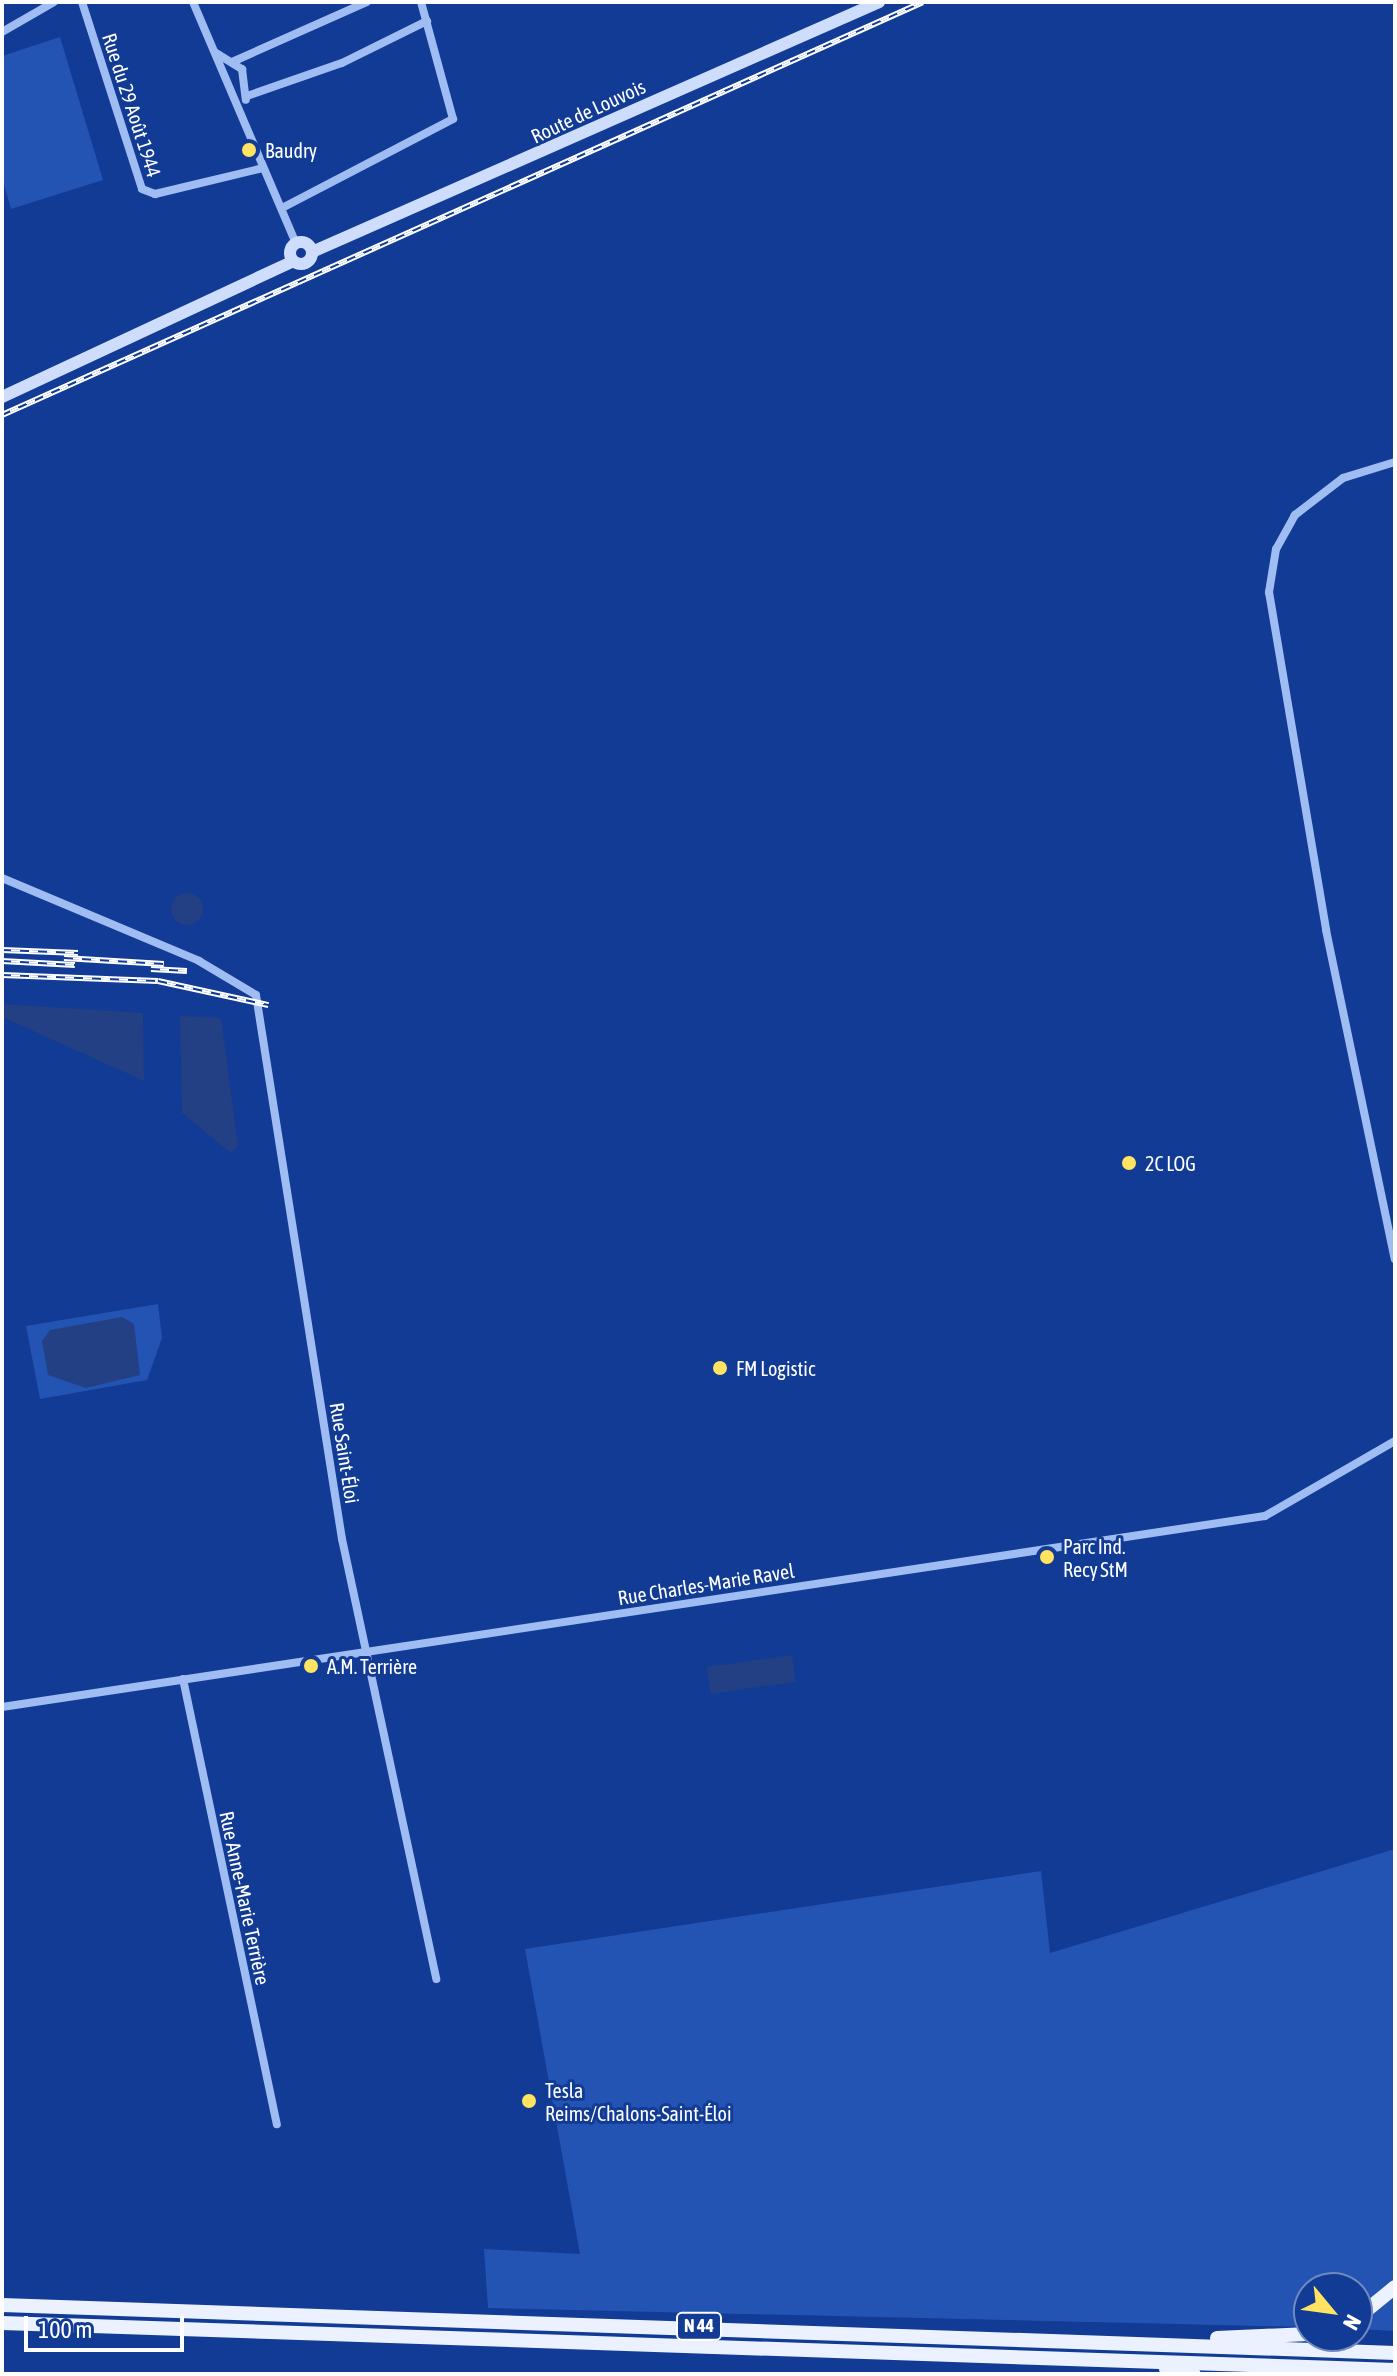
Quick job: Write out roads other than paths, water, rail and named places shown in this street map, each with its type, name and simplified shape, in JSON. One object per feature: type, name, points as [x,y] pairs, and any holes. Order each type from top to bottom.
[{"type":"main road","points":[[1373,2305],[1395,2287]]},
{"type":"main road","name":"N 44","points":[[2,2305],[1395,2353]]},
{"type":"main road","name":"N 44","points":[[2,2323],[1395,2370]]},
{"type":"main road","points":[[1027,2339],[1293,2334]]},
{"type":"main road","points":[[1106,2360],[1194,2374]]},
{"type":"street","points":[[2,32],[54,2]]},
{"type":"street","name":"Rue du 29 Août 1944","points":[[82,2],[142,189],[155,194],[263,168]]},
{"type":"street","points":[[2,397],[293,261],[296,243],[193,2]]},
{"type":"street","points":[[232,62],[367,2]]},
{"type":"street","points":[[282,208],[372,155],[449,124],[455,106],[421,2]]},
{"type":"street","name":"Route de Louvois","points":[[293,261],[305,263],[312,252],[879,2]]},
{"type":"street","points":[[247,96],[333,67],[427,21]]},
{"type":"street","points":[[216,52],[242,69],[247,96],[241,112]]},
{"type":"street","points":[[296,243],[312,252]]},
{"type":"street","points":[[1395,462],[1343,478],[1295,515],[1276,549],[1269,592],[1326,930],[1395,1259]]},
{"type":"street","name":"Rue Saint-Éloi","points":[[2,878],[247,984],[259,1003],[342,1539],[369,1651],[436,1979]]},
{"type":"street","name":"Rue Charles-Marie Ravel","points":[[2,1707],[1265,1516],[1395,1441]]},
{"type":"street","name":"Rue Anne-Marie Terrière","points":[[183,1679],[277,2124]]},
{"type":"railway","points":[[2,415],[923,2]]},
{"type":"railway","points":[[2,950],[78,953]]},
{"type":"railway","points":[[64,958],[164,964]]},
{"type":"railway","points":[[2,961],[75,965]]},
{"type":"railway","points":[[151,969],[187,971]]},
{"type":"railway","points":[[2,975],[158,981],[268,1005]]},
{"type":"place","name":"Baudry","points":[[249,150]]},
{"type":"place","name":"2C LOG","points":[[1129,1163]]},
{"type":"place","name":"FM Logistic","points":[[720,1368]]},
{"type":"place","name":"Parc Ind. Recy StM","points":[[1047,1557]]},
{"type":"place","name":"A.M. Terrière","points":[[311,1666]]},
{"type":"place","name":"Tesla Reims/Chalons-Saint-Éloi","points":[[529,2101]]}]
